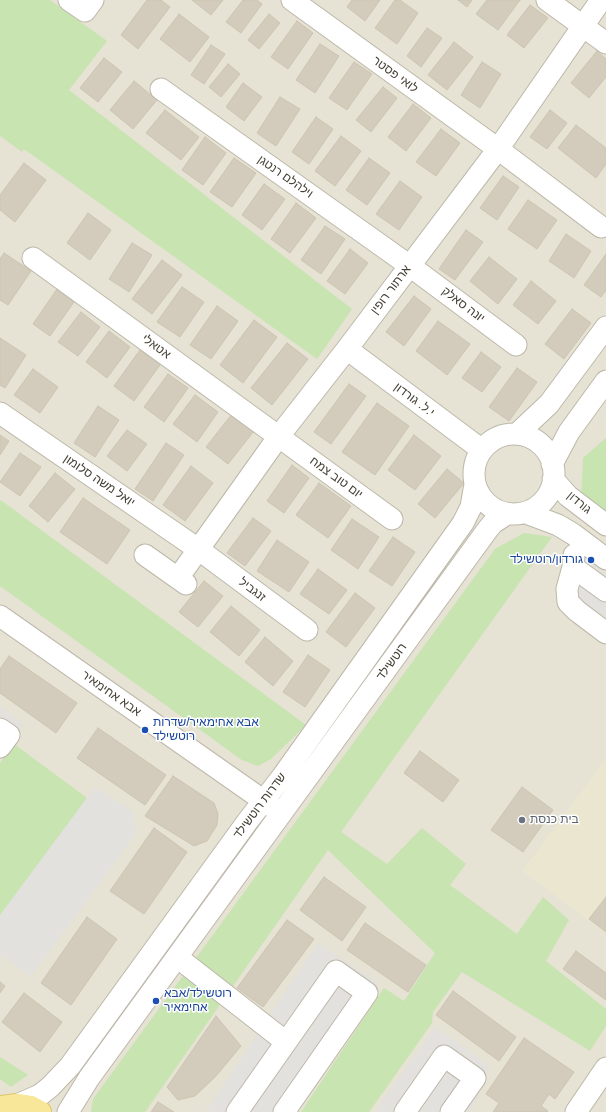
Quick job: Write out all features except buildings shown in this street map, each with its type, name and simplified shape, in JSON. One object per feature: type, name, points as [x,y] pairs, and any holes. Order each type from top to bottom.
[{"type":"main road","points":[[5,1106],[31,1108],[40,1112]]},
{"type":"street","points":[[69,0],[85,11],[93,0]]},
{"type":"street","name":"לואי פסטר","points":[[292,0],[498,149],[601,227]]},
{"type":"street","points":[[546,0],[606,43]]},
{"type":"street","name":"ארתור רופין","points":[[145,555],[182,581],[198,549],[279,436],[347,349],[498,149],[584,27],[601,0]]},
{"type":"street","name":"וילהלם רנטגן","points":[[160,89],[410,266]]},
{"type":"street","name":"אטאלי","points":[[33,258],[279,436]]},
{"type":"street","name":"יונה סאלק","points":[[410,266],[516,345]]},
{"type":"street","points":[[517,434],[549,404],[606,327]]},
{"type":"street","name":"י.ל. גורדון","points":[[347,349],[482,450]]},
{"type":"street","points":[[516,513],[536,508],[545,500],[551,490],[553,471],[569,432],[606,380]]},
{"type":"street","name":"יואל משה סלומון","points":[[0,413],[198,549]]},
{"type":"street","points":[[553,471],[547,453],[539,444],[529,437],[517,434],[507,435],[489,443],[482,450],[476,460],[474,472],[475,484],[479,495],[486,504],[496,510],[516,513],[553,523],[573,534],[606,559]]},
{"type":"street","name":"יום טוב צמח","points":[[279,436],[392,519]]},
{"type":"street","name":"גורדון","points":[[553,471],[568,496],[606,525]]},
{"type":"street","name":"שדרות רוטשילד","points":[[5,1106],[40,1095],[70,1066],[287,770],[463,523],[471,506],[475,484]]},
{"type":"street","name":"רוטשילד","points":[[280,814],[300,789],[488,529],[494,523],[516,513]]},
{"type":"street","points":[[573,534],[575,540],[573,567],[567,589],[568,602],[577,611],[606,633]]},
{"type":"street","name":"זנגביל","points":[[198,549],[307,630]]},
{"type":"street","points":[[573,567],[606,591]]},
{"type":"street","name":"אבא אחימאיר","points":[[0,616],[280,814]]},
{"type":"street","points":[[0,728],[9,735],[0,747]]},
{"type":"street","name":"שדרות רוטשילד","points":[[68,1112],[89,1078],[280,814]]},
{"type":"street","points":[[177,957],[286,1042]]},
{"type":"street","points":[[237,1112],[336,971],[367,994],[284,1112]]},
{"type":"street","points":[[405,1112],[444,1056],[475,1078],[451,1112]]},
{"type":"street","points":[[576,1112],[606,1068]]},
{"type":"shaded area","points":[[0,0],[606,0],[606,1112],[0,1112]]},
{"type":"shaded area","points":[[579,554],[606,575],[606,645],[559,602]]},
{"type":"shaded area","points":[[0,706],[24,725],[0,758]]},
{"type":"shaded area","points":[[606,758],[606,934],[522,871]]},
{"type":"shaded area","points":[[95,787],[132,811],[137,832],[31,976],[0,955],[0,915]]},
{"type":"shaded area","points":[[318,943],[379,984],[294,1112],[206,1112]]},
{"type":"shaded area","points":[[435,1027],[490,1066],[475,1103],[468,1112],[375,1112]]},
{"type":"green space","points":[[0,0],[50,0],[107,41],[69,90],[352,309],[317,359],[24,149],[22,152],[0,136]]},
{"type":"green space","points":[[606,438],[606,517],[581,499],[583,458]]},
{"type":"green space","points":[[0,500],[306,725],[271,759],[258,766],[242,760],[0,586]]},
{"type":"green space","points":[[524,533],[552,537],[341,832],[387,864],[422,828],[466,864],[450,885],[517,934],[543,897],[569,920],[546,961],[606,1009],[606,1026],[590,1051],[462,972],[433,1012],[432,1023],[369,1112],[301,1112],[384,988],[404,1001],[435,953],[328,850],[145,1112],[91,1112],[93,1099],[495,549]]},
{"type":"green space","points":[[14,744],[87,798],[0,918],[0,763]]},
{"type":"green space","points":[[0,1057],[28,1075],[11,1087],[0,1079]]},
{"type":"place","name":"גורדון/רוטשילד","points":[[591,560]]},
{"type":"place","name":"אבא אחימאיר/שדרות רוטשילד","points":[[145,730]]},
{"type":"place","name":"בית כנסת","points":[[522,820]]},
{"type":"place","name":"רוטשילד/אבא אחימאיר","points":[[156,1001]]}]
